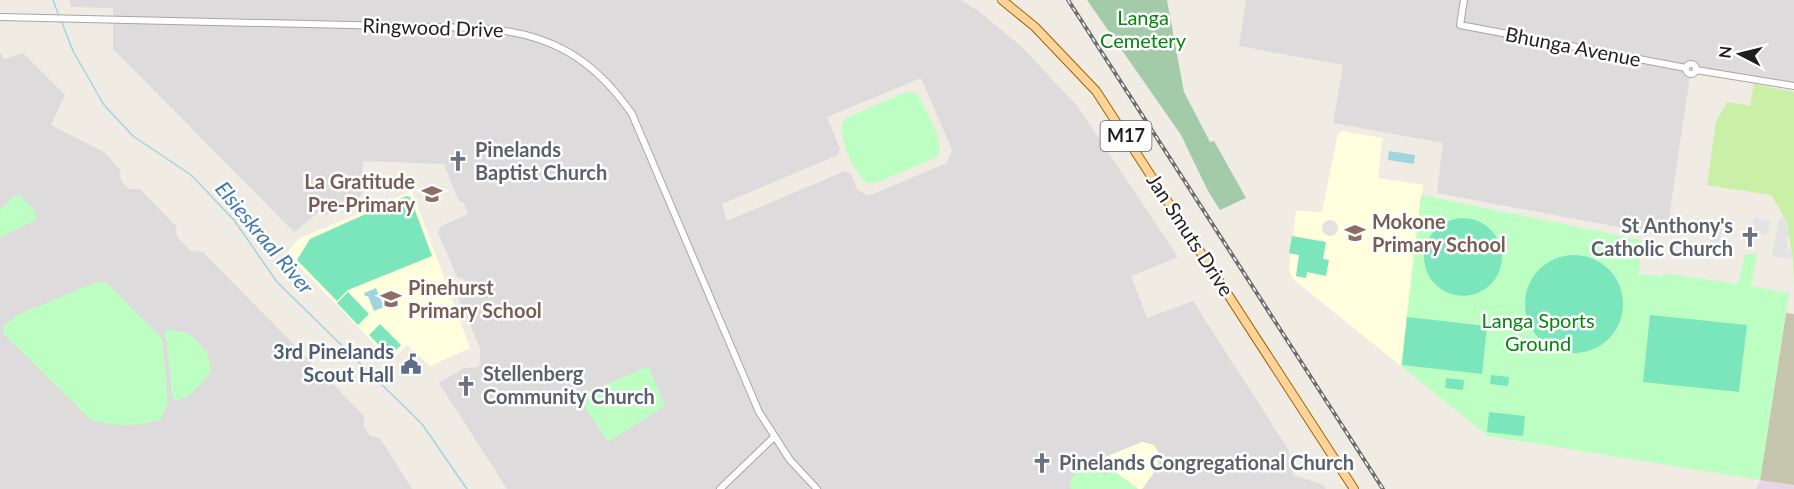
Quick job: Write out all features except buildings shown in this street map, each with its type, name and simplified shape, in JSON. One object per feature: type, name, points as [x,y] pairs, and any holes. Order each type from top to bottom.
[{"type":"main road","name":"Jan Smuts Drive","points":[[1002,0],[1060,51],[1096,91],[1354,489]]},
{"type":"street","name":"Bhunga Avenue","points":[[1464,0],[1460,26],[1686,68],[1691,74],[1696,70],[1794,86]]},
{"type":"street","name":"Ringwood Drive","points":[[0,16],[496,29],[531,35],[566,50],[601,76],[632,114],[750,393],[774,437],[817,489]]},
{"type":"street","points":[[720,489],[774,437]]},
{"type":"shaded area","points":[[70,0],[961,0],[977,10],[1023,48],[1078,107],[1178,257],[1131,276],[1147,318],[1193,301],[1288,449],[1293,475],[1323,485],[1326,489],[507,489],[439,383],[464,368],[478,367],[480,361],[480,348],[457,294],[468,290],[464,279],[457,277],[438,232],[441,226],[468,214],[464,203],[458,200],[444,164],[363,161],[362,194],[357,201],[326,215],[319,212],[294,232],[113,49],[113,8],[71,7]],"holes":[[[921,78],[952,150],[947,163],[868,196],[857,189],[851,174],[845,171],[727,221],[722,204],[838,155],[840,149],[827,117]]]},
{"type":"shaded area","points":[[1246,0],[1794,0],[1794,84],[1691,69],[1668,225],[1661,233],[1645,232],[1437,193],[1443,143],[1333,123],[1343,65],[1239,46]]},
{"type":"shaded area","points":[[0,52],[4,59],[23,53],[65,95],[51,125],[104,152],[120,170],[121,181],[129,189],[140,189],[176,226],[177,237],[190,250],[203,252],[311,362],[311,373],[319,381],[330,381],[364,416],[364,427],[370,436],[380,438],[412,489],[0,489]]},
{"type":"shaded area","name":"Mokone Primary School","points":[[1343,131],[1382,138],[1378,178],[1423,185],[1401,366],[1293,279],[1289,269],[1296,211],[1322,212],[1338,134]]},
{"type":"shaded area","name":"Pinehurst Primary School","points":[[412,191],[470,348],[430,366],[407,345],[391,361],[286,253],[300,238]]},
{"type":"shaded area","points":[[1784,217],[1790,237],[1786,238],[1788,251],[1792,251],[1793,259],[1772,256],[1779,219]]},
{"type":"shaded area","points":[[1754,218],[1771,221],[1766,235],[1751,232]]},
{"type":"shaded area","points":[[1330,220],[1338,228],[1330,236],[1322,228]]},
{"type":"shaded area","points":[[1701,222],[1722,229],[1719,246],[1710,244],[1711,233],[1699,231]]},
{"type":"shaded area","points":[[1786,313],[1794,314],[1794,485],[1760,480]]},
{"type":"shaded area","points":[[1142,442],[1154,445],[1159,453],[1158,467],[1142,489],[1138,489],[1098,460]]},
{"type":"shaded area","points":[[1760,480],[1794,485],[1794,489],[1756,489]]},
{"type":"green space","name":"Langa Cemetery","points":[[1087,0],[1167,0],[1184,92],[1210,142],[1214,141],[1246,198],[1220,210],[1208,191],[1181,135]]},
{"type":"green space","points":[[1754,84],[1794,92],[1794,290],[1793,260],[1787,222],[1771,195],[1707,185],[1716,122],[1727,102],[1750,106]]},
{"type":"green space","points":[[906,92],[915,93],[920,98],[937,136],[939,151],[937,157],[876,183],[867,183],[851,162],[842,132],[843,124],[846,118]]},
{"type":"green space","points":[[19,195],[35,211],[36,220],[0,237],[0,210],[14,196]]},
{"type":"green space","name":"Langa Sports Ground","points":[[1421,195],[1642,240],[1639,274],[1663,276],[1664,273],[1738,284],[1745,254],[1757,254],[1751,286],[1789,293],[1760,480],[1488,436],[1401,366]]},
{"type":"green space","points":[[406,196],[410,197],[432,256],[348,290],[337,301],[297,260],[310,239]]},
{"type":"green space","points":[[1463,218],[1478,221],[1491,229],[1499,242],[1502,257],[1499,272],[1491,285],[1478,293],[1463,296],[1448,293],[1435,285],[1427,272],[1424,257],[1427,242],[1435,229],[1448,221]]},
{"type":"green space","points":[[1292,236],[1326,242],[1323,259],[1329,260],[1326,276],[1307,272],[1306,278],[1296,276],[1299,255],[1289,253]]},
{"type":"green space","points":[[1574,255],[1593,259],[1608,270],[1619,285],[1623,304],[1619,323],[1608,338],[1593,349],[1574,353],[1555,349],[1540,338],[1529,323],[1525,304],[1529,285],[1540,270],[1555,259]]},
{"type":"green space","points":[[97,282],[107,283],[162,339],[168,403],[161,419],[144,424],[125,425],[107,424],[90,419],[3,333],[4,326],[17,315]]},
{"type":"green space","points":[[348,292],[369,314],[358,325],[337,303]]},
{"type":"green space","points":[[1650,315],[1747,325],[1739,392],[1643,382]]},
{"type":"green space","points":[[1407,317],[1487,326],[1482,374],[1402,365]]},
{"type":"green space","points":[[380,324],[401,345],[390,356],[369,335]]},
{"type":"green space","points":[[167,330],[184,332],[195,339],[204,349],[211,366],[204,381],[188,396],[178,400],[172,396],[167,342],[164,335]]},
{"type":"green space","points":[[646,367],[649,368],[665,406],[608,442],[581,401],[583,395]]},
{"type":"green space","points":[[1491,375],[1509,377],[1508,386],[1490,384]]},
{"type":"green space","points":[[1446,378],[1464,380],[1463,390],[1445,388]]},
{"type":"green space","points":[[1489,412],[1525,416],[1523,436],[1487,432]]},
{"type":"green space","points":[[1098,460],[1101,462],[1096,470],[1105,476],[1111,469],[1138,489],[1071,489],[1069,482],[1079,468]]},
{"type":"water","points":[[1389,151],[1415,155],[1414,164],[1388,160]]},
{"type":"water","points":[[376,288],[384,307],[374,311],[368,296],[364,293]]},
{"type":"waterway","name":"Elsieskraal River","points":[[53,0],[59,16]]},
{"type":"waterway","name":"Elsieskraal River","points":[[61,20],[73,51],[104,105],[133,136],[191,175],[234,220],[277,282],[422,424],[467,489]]},
{"type":"railway","points":[[1068,0],[1383,489]]},
{"type":"place","name":"Pinelands Baptist Church","points":[[458,161]]},
{"type":"place","name":"La Gratitude Pre-Primary","points":[[432,194]]},
{"type":"place","name":"Mokone Primary School","points":[[1355,233]]},
{"type":"place","name":"St Anthony's Catholic Church","points":[[1750,237]]},
{"type":"place","name":"Pinehurst Primary School","points":[[391,299]]},
{"type":"place","name":"3rd Pinelands Scout Hall","points":[[411,364]]},
{"type":"place","name":"Stellenberg Community Church","points":[[466,386]]},
{"type":"place","name":"Pinelands Congregational Church","points":[[1042,463]]}]
